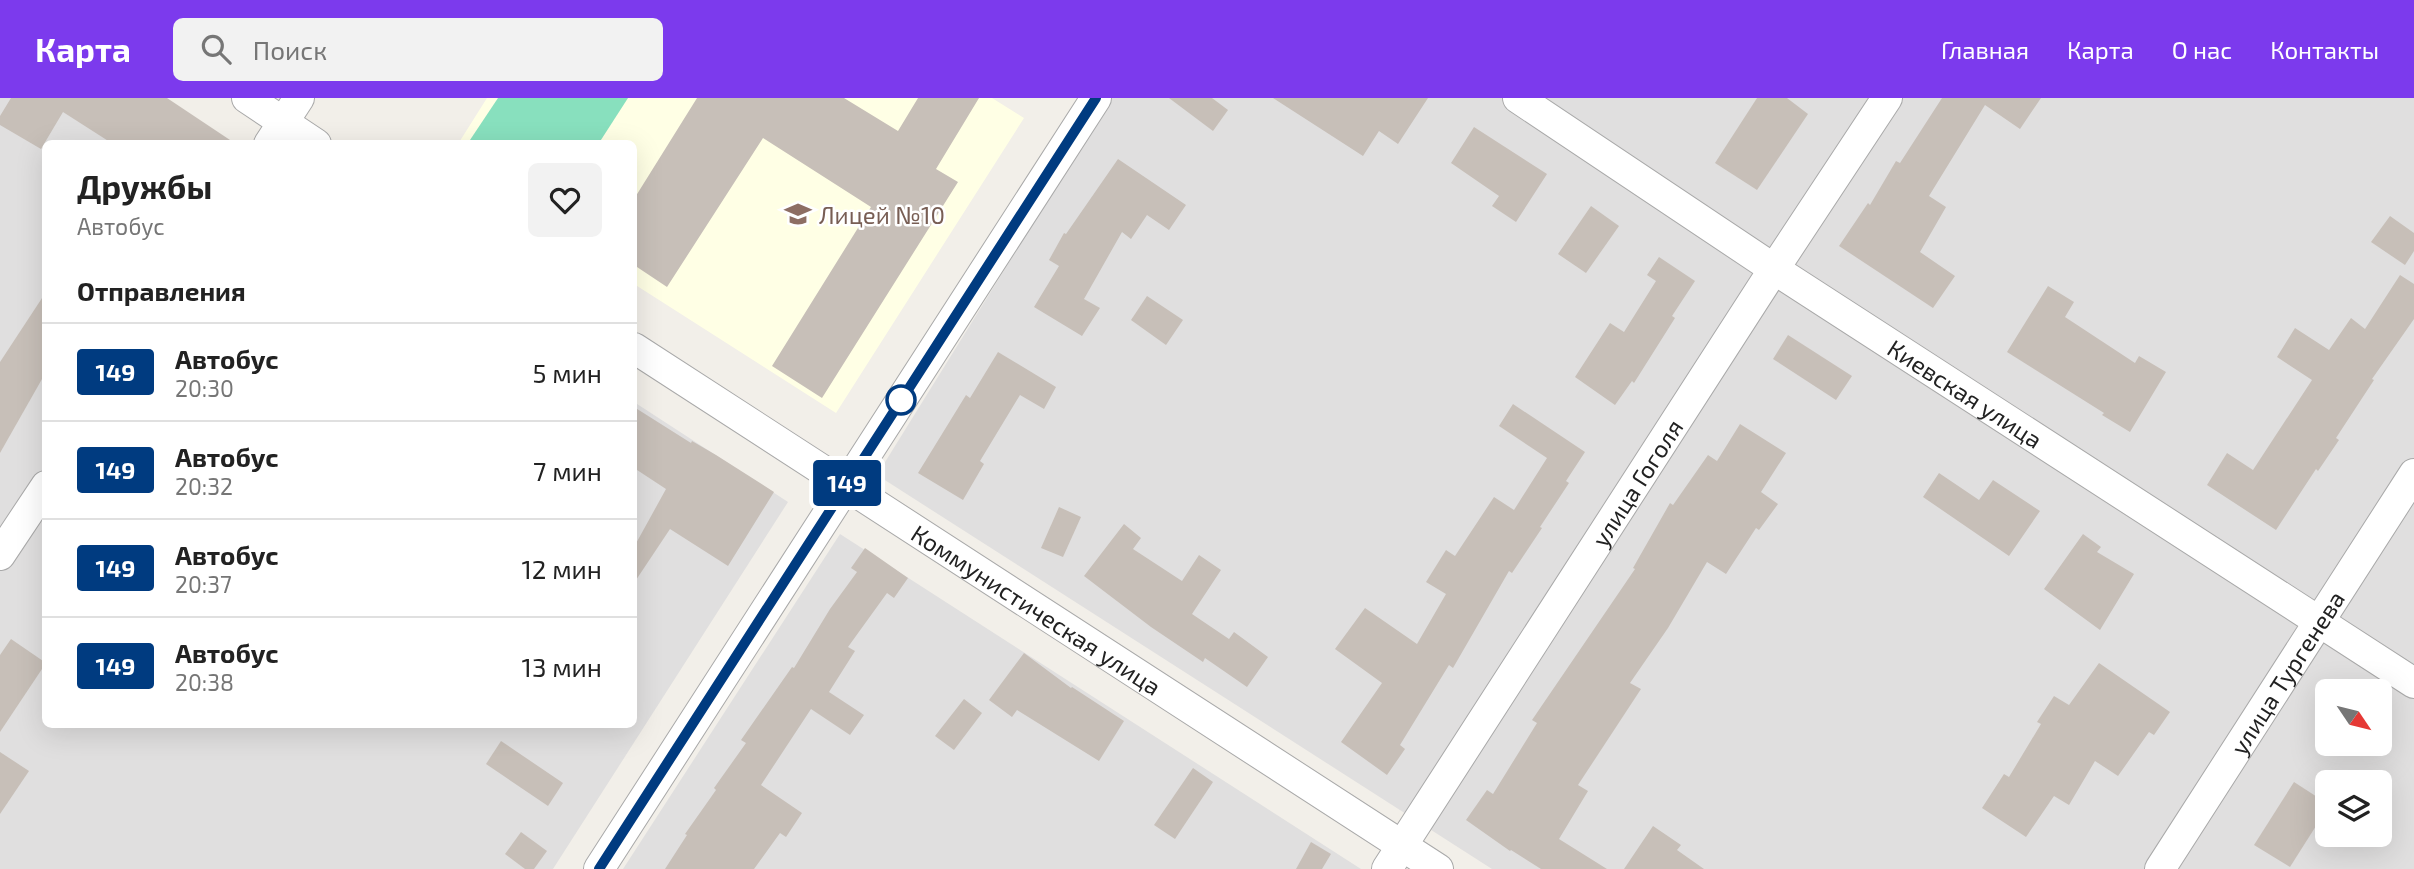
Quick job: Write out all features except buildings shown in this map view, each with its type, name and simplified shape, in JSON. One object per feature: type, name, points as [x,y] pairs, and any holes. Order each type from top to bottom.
[{"type":"street","points":[[247,98],[310,140]]},
{"type":"street","points":[[599,869],[1096,98]]},
{"type":"street","name":"Киевская улица","points":[[1518,98],[1774,269],[2414,683]]},
{"type":"street","name":"улица Гоголя","points":[[1394,858],[1887,98]]},
{"type":"street","name":"Коммунистическая улица","points":[[637,350],[846,485],[1394,858],[1438,869]]},
{"type":"street","name":"улица Тургенева","points":[[2160,869],[2414,474]]},
{"type":"street","points":[[0,555],[42,491]]},
{"type":"shaded area","points":[[0,98],[162,98],[227,140],[42,140],[42,728],[637,728],[637,404],[788,502],[553,869],[0,869]]},
{"type":"shaded area","name":"Лицей №10","points":[[487,98],[992,98],[1024,118],[836,413],[637,286],[637,140],[461,140]]},
{"type":"shaded area","points":[[1111,98],[2414,98],[2414,869],[1492,869],[877,475]]},
{"type":"shaded area","points":[[840,534],[1361,869],[623,869]]},
{"type":"green space","points":[[498,98],[628,98],[601,140],[470,140]]},
{"type":"bus line","name":"149","points":[[599,869],[1096,98]]},
{"type":"place","name":"Лицей №10","points":[[798,214]]}]
